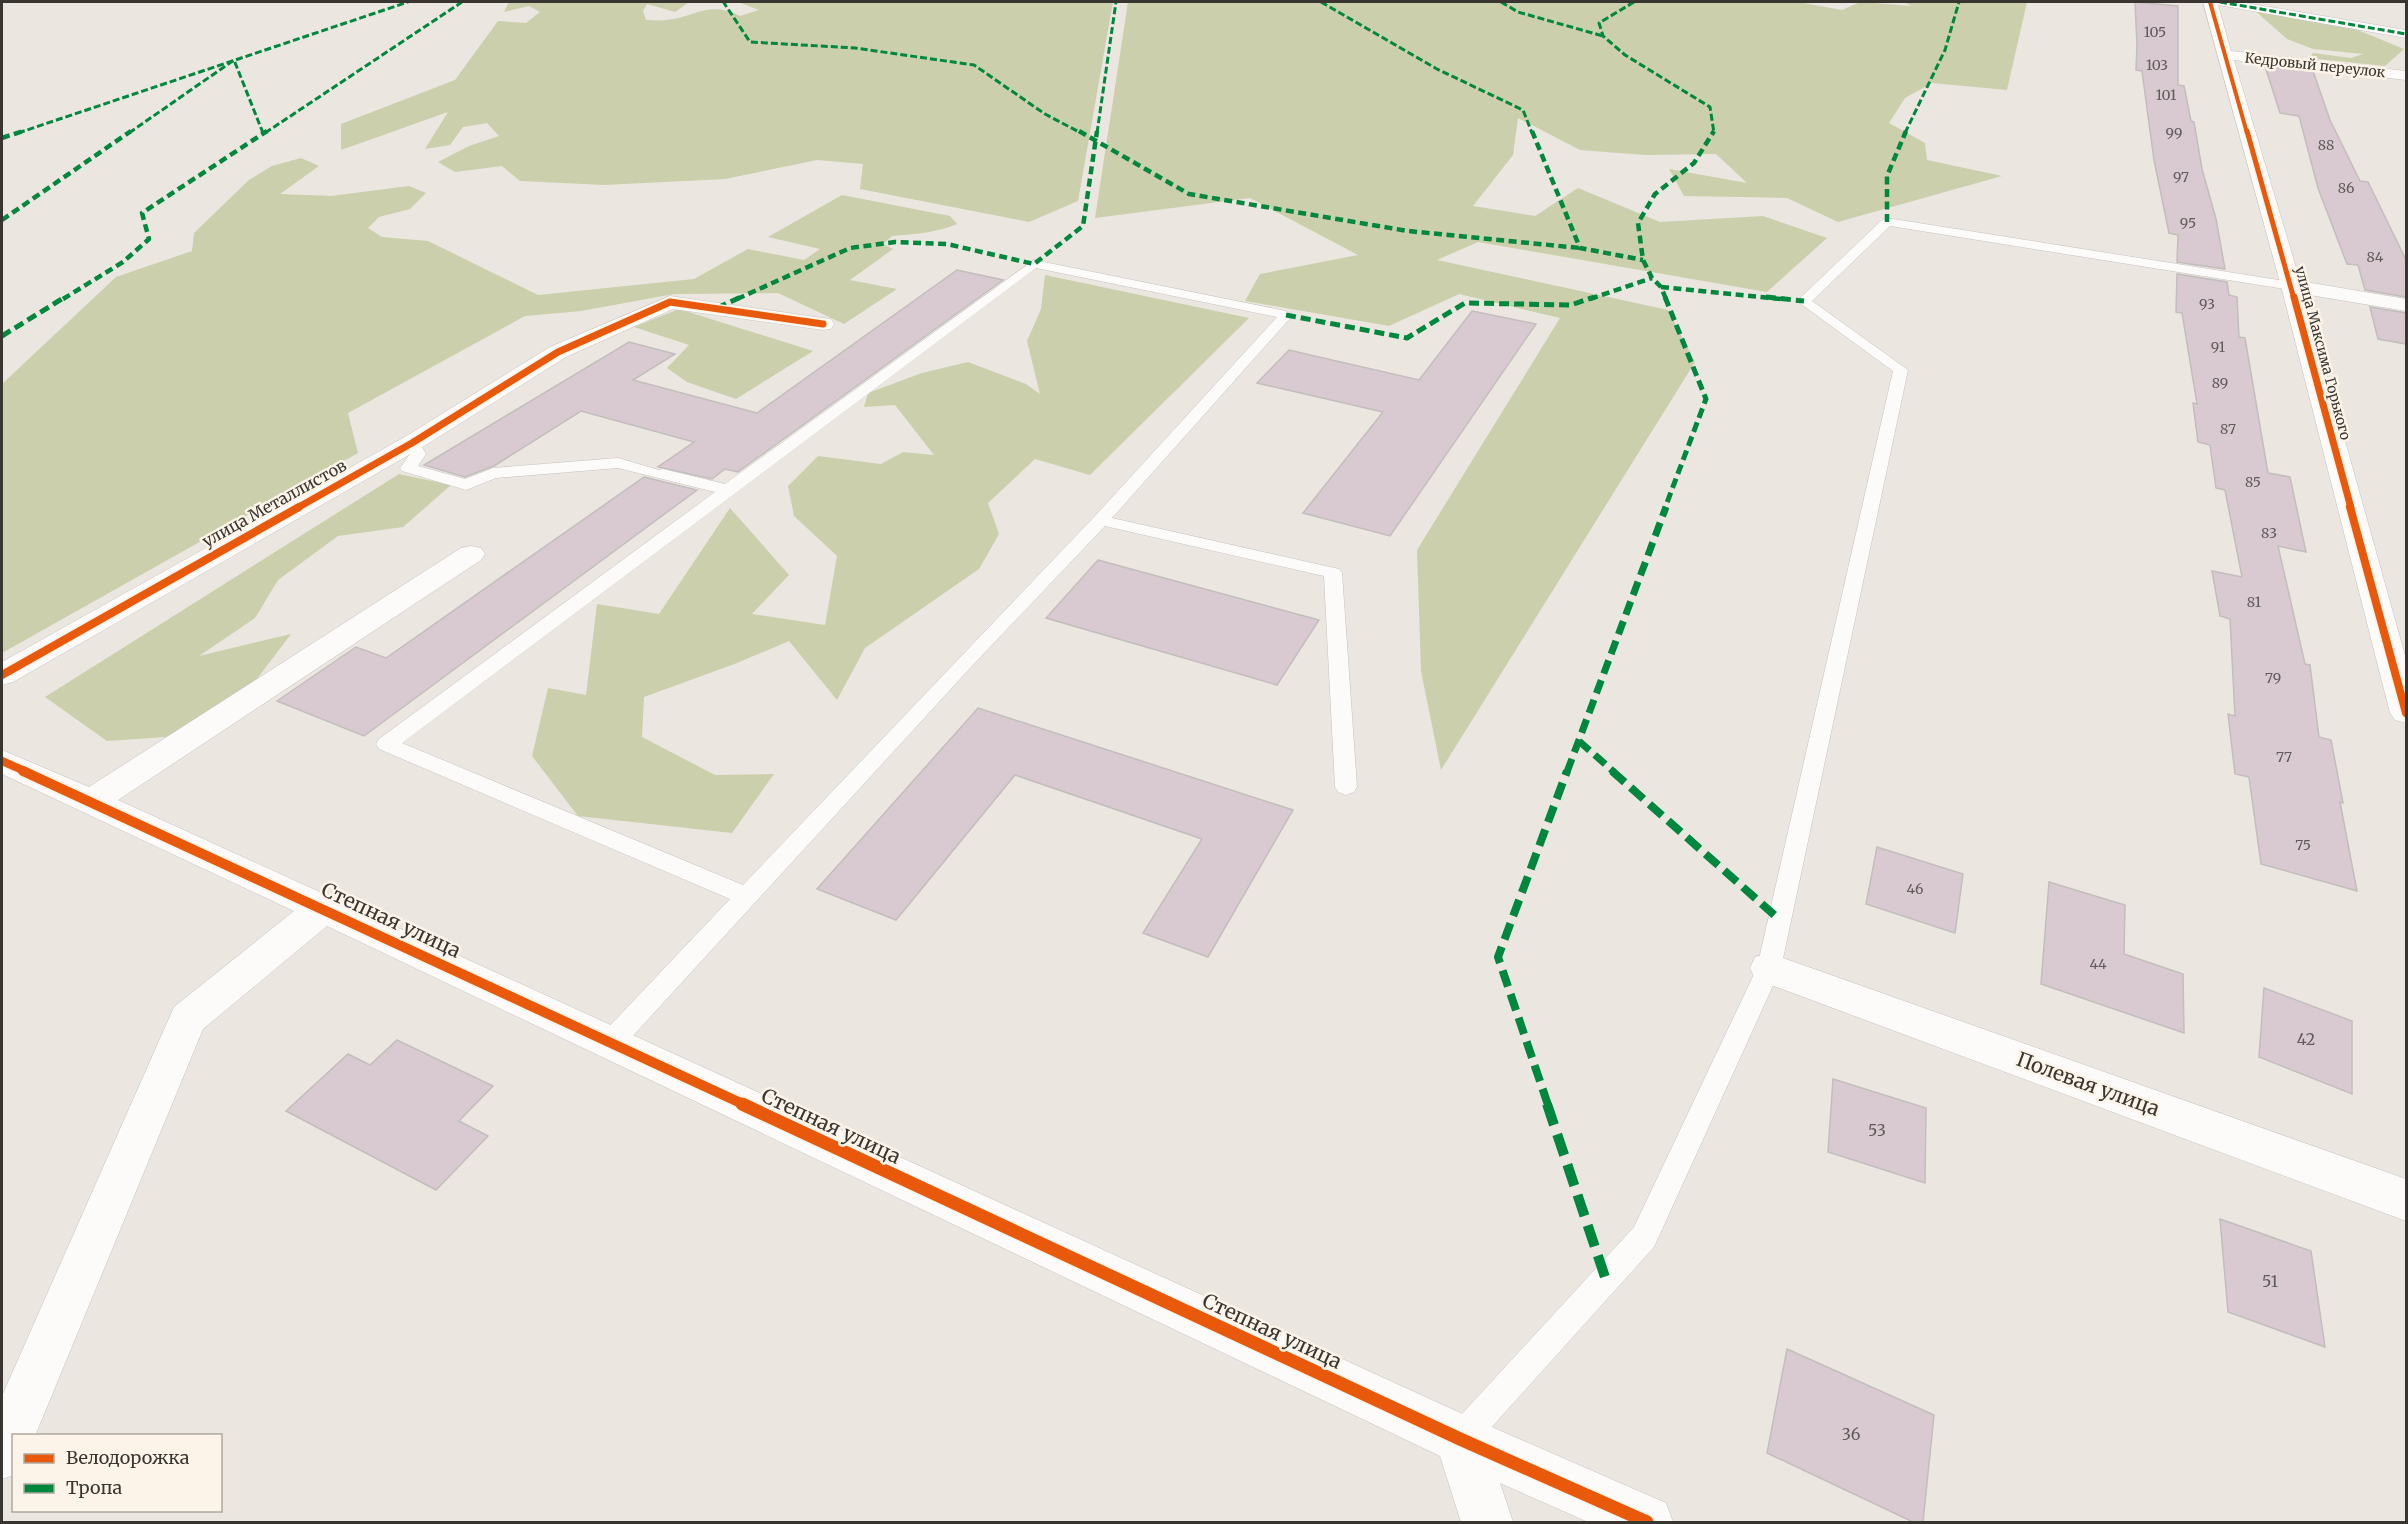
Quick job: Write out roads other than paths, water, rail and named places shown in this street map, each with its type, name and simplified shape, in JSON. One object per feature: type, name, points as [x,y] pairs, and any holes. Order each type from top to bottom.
[{"type":"street","name":"улица Максима Горького","points":[[2210,2],[2291,286],[2406,713]]},
{"type":"street","points":[[2220,2],[2406,34]]},
{"type":"street","name":"Кедровый переулок","points":[[2224,55],[2406,75]]},
{"type":"street","points":[[2291,286],[2406,304]]},
{"type":"street","name":"улица Металлистов","points":[[2,675],[411,443],[558,352],[670,302],[823,324]]},
{"type":"street","points":[[90,802],[471,554]]},
{"type":"street","name":"Степная улица","points":[[2,761],[1460,1439],[1647,1522]]},
{"type":"street","points":[[2,1454],[188,1019],[322,908]]},
{"type":"street","name":"Полевая улица","points":[[1769,968],[2406,1200]]},
{"type":"street","points":[[1460,1439],[1487,1522]]},
{"type":"lane","points":[[1460,1439],[1644,1237],[1769,968],[1901,370],[1804,301],[1887,222],[2291,286]]},
{"type":"lane","points":[[610,1043],[748,897],[964,663],[1101,520],[1287,315],[1034,264],[386,744],[748,897]]},
{"type":"lane","points":[[411,443],[418,454],[408,468],[466,485],[493,473],[618,463],[728,490]]},
{"type":"lane","points":[[1101,520],[1333,573],[1346,787]]}]
